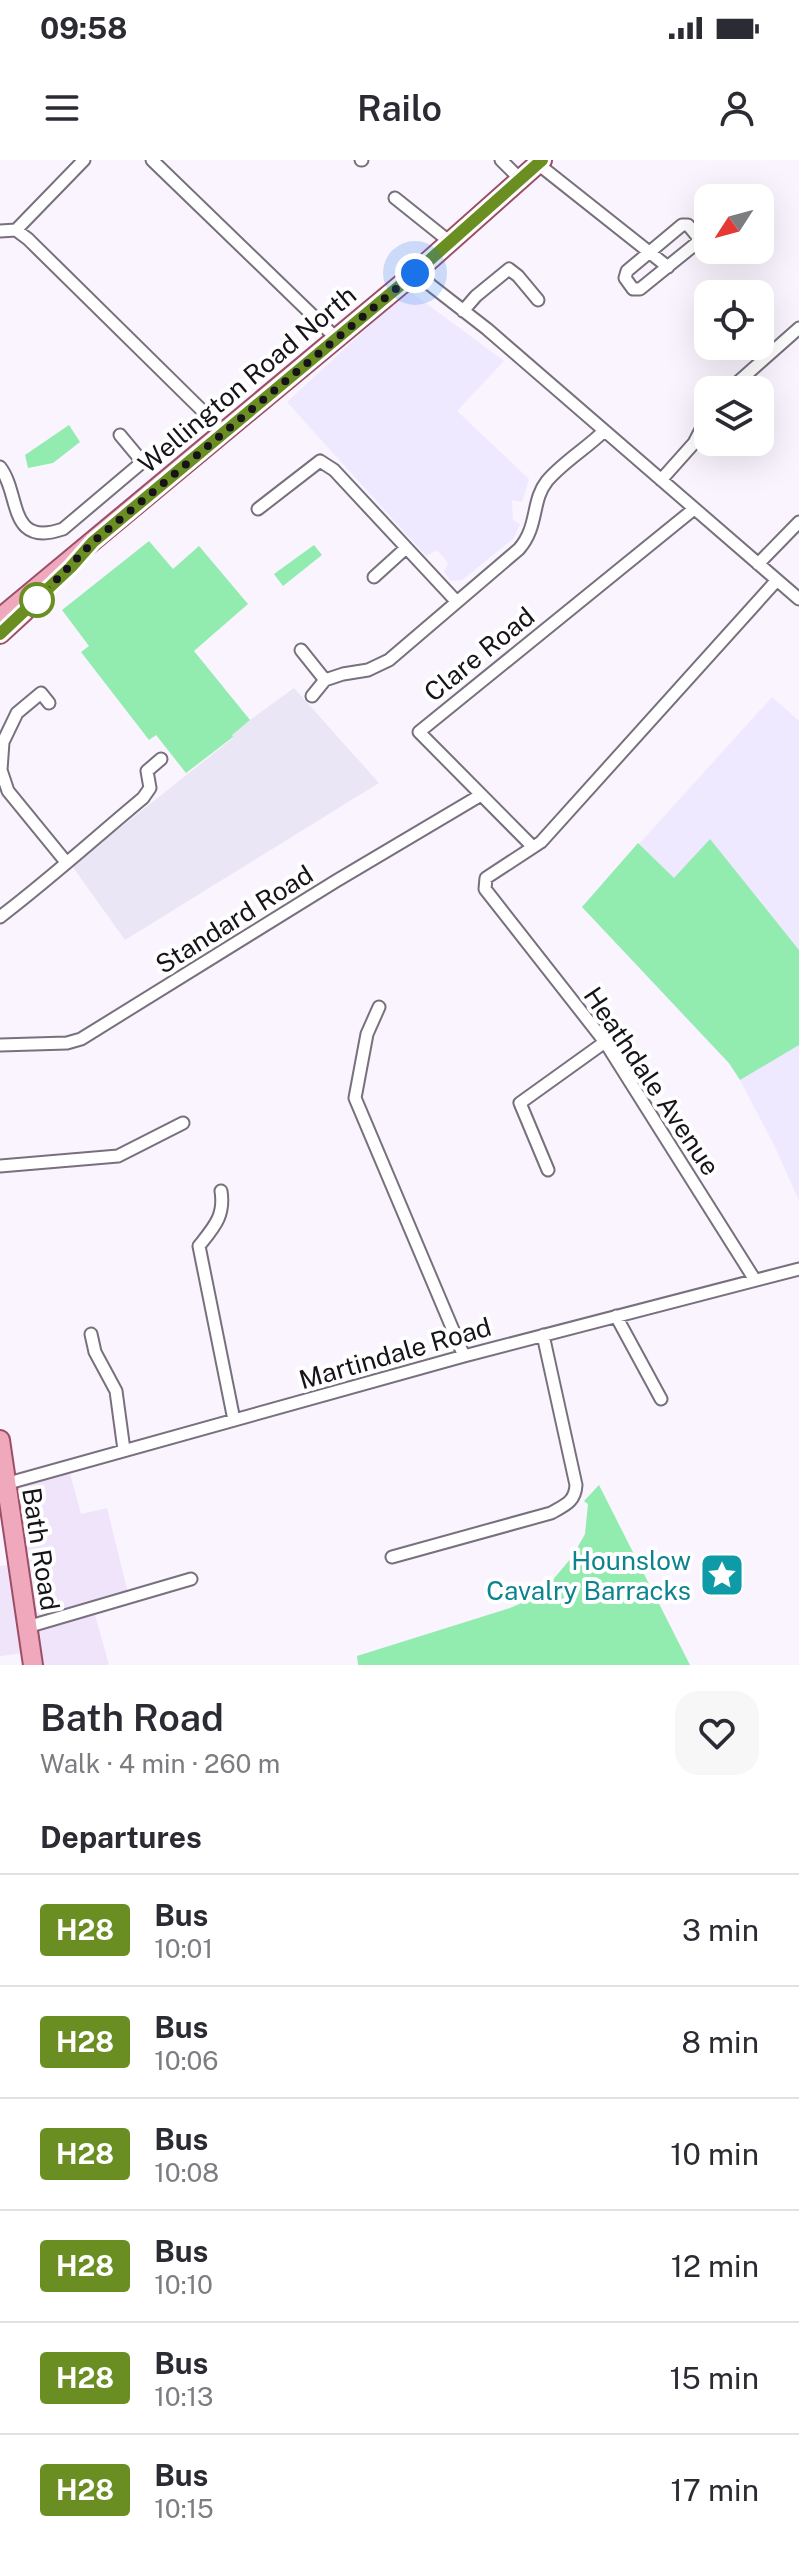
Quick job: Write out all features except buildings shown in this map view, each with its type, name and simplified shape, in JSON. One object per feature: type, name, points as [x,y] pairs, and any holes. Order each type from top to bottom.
[{"type":"main road","name":"Wellington Road North","points":[[0,618],[415,273],[540,162]]},
{"type":"main road","name":"Wellington Road North","points":[[0,634],[93,542]]},
{"type":"main road","name":"Bath Road","points":[[0,1440],[33,1665]]},
{"type":"street","points":[[16,230],[84,160]]},
{"type":"street","points":[[152,160],[336,338]]},
{"type":"street","points":[[501,160],[520,179]]},
{"type":"street","points":[[540,162],[668,267]]},
{"type":"street","points":[[395,198],[450,242]]},
{"type":"street","points":[[682,225],[688,225],[697,236],[698,242],[668,267],[640,289],[633,289],[625,278],[627,271],[649,252],[682,225]]},
{"type":"street","points":[[0,231],[16,230],[28,239],[224,432]]},
{"type":"street","points":[[463,311],[509,269],[538,300]]},
{"type":"street","points":[[415,273],[487,329],[799,599]]},
{"type":"street","points":[[745,376],[799,328]]},
{"type":"street","points":[[312,696],[325,680],[368,670],[389,660],[519,549],[528,539],[538,498],[547,481],[604,431]]},
{"type":"street","points":[[0,467],[10,489],[15,512],[28,529],[47,534],[63,529],[140,464],[140,459],[120,435]]},
{"type":"street","points":[[661,480],[694,443]]},
{"type":"street","points":[[258,509],[320,461],[334,470],[456,601]]},
{"type":"street","name":"Clare Road","points":[[533,847],[419,732],[694,509]]},
{"type":"street","points":[[758,564],[799,522]]},
{"type":"street","points":[[374,577],[406,548]]},
{"type":"street","points":[[533,847],[541,842],[777,580]]},
{"type":"street","points":[[301,650],[325,680]]},
{"type":"street","points":[[49,703],[41,693],[17,713],[3,742],[1,770],[8,791],[66,862]]},
{"type":"street","points":[[0,917],[44,884],[143,798],[150,788],[147,771],[161,759]]},
{"type":"street","name":"Standard Road","points":[[0,1045],[67,1043],[81,1039],[481,795]]},
{"type":"street","name":"Heathdale Avenue","points":[[533,847],[486,878],[485,889],[605,1042],[755,1280]]},
{"type":"street","points":[[379,1007],[367,1034],[355,1098],[464,1356]]},
{"type":"street","points":[[548,1170],[520,1103],[605,1042]]},
{"type":"street","points":[[0,1166],[118,1156],[183,1123]]},
{"type":"street","points":[[221,1191],[223,1205],[216,1225],[199,1246],[234,1420]]},
{"type":"street","name":"Martindale Road","points":[[5,1484],[464,1356],[799,1269]]},
{"type":"street","points":[[616,1316],[661,1399]]},
{"type":"street","points":[[91,1334],[95,1352],[116,1391],[124,1450]]},
{"type":"street","points":[[392,1557],[551,1513],[570,1503],[576,1495],[543,1335]]},
{"type":"street","points":[[27,1627],[191,1579]]},
{"type":"shaded area","points":[[408,290],[504,361],[457,411],[529,479],[522,502],[512,500],[513,520],[520,524],[514,538],[462,580],[451,581],[444,572],[448,563],[437,550],[426,556],[287,402]]},
{"type":"shaded area","points":[[294,688],[379,783],[125,940],[72,866],[233,738],[231,735]]},
{"type":"shaded area","points":[[772,697],[799,721],[799,1201],[775,1147],[729,1064],[582,907]]},
{"type":"shaded area","points":[[68,1466],[81,1514],[107,1508],[129,1597],[93,1608],[109,1665],[33,1665],[30,1652],[0,1656],[0,1566],[17,1564],[5,1484]]},
{"type":"green space","points":[[69,425],[80,442],[53,463],[28,468],[25,455]]},
{"type":"green space","points":[[149,541],[173,569],[199,546],[248,604],[194,651],[250,720],[186,773],[156,735],[149,740],[81,652],[89,646],[62,610]]},
{"type":"green space","points":[[314,545],[322,555],[283,586],[274,574]]},
{"type":"green space","points":[[710,839],[799,950],[799,1045],[740,1080],[729,1063],[582,907],[638,843],[674,878]]},
{"type":"green space","points":[[599,1485],[690,1665],[358,1665],[357,1656],[510,1608],[540,1595],[572,1557],[585,1534],[588,1504],[584,1501]]},
{"type":"bus line","name":"H28","points":[[0,634],[93,542],[415,273],[542,160]]},
{"type":"place","name":"Hounslow Cavalry Barracks","points":[[722,1575]]},
{"type":"route","points":[[37,600],[93,542],[415,273]]}]
